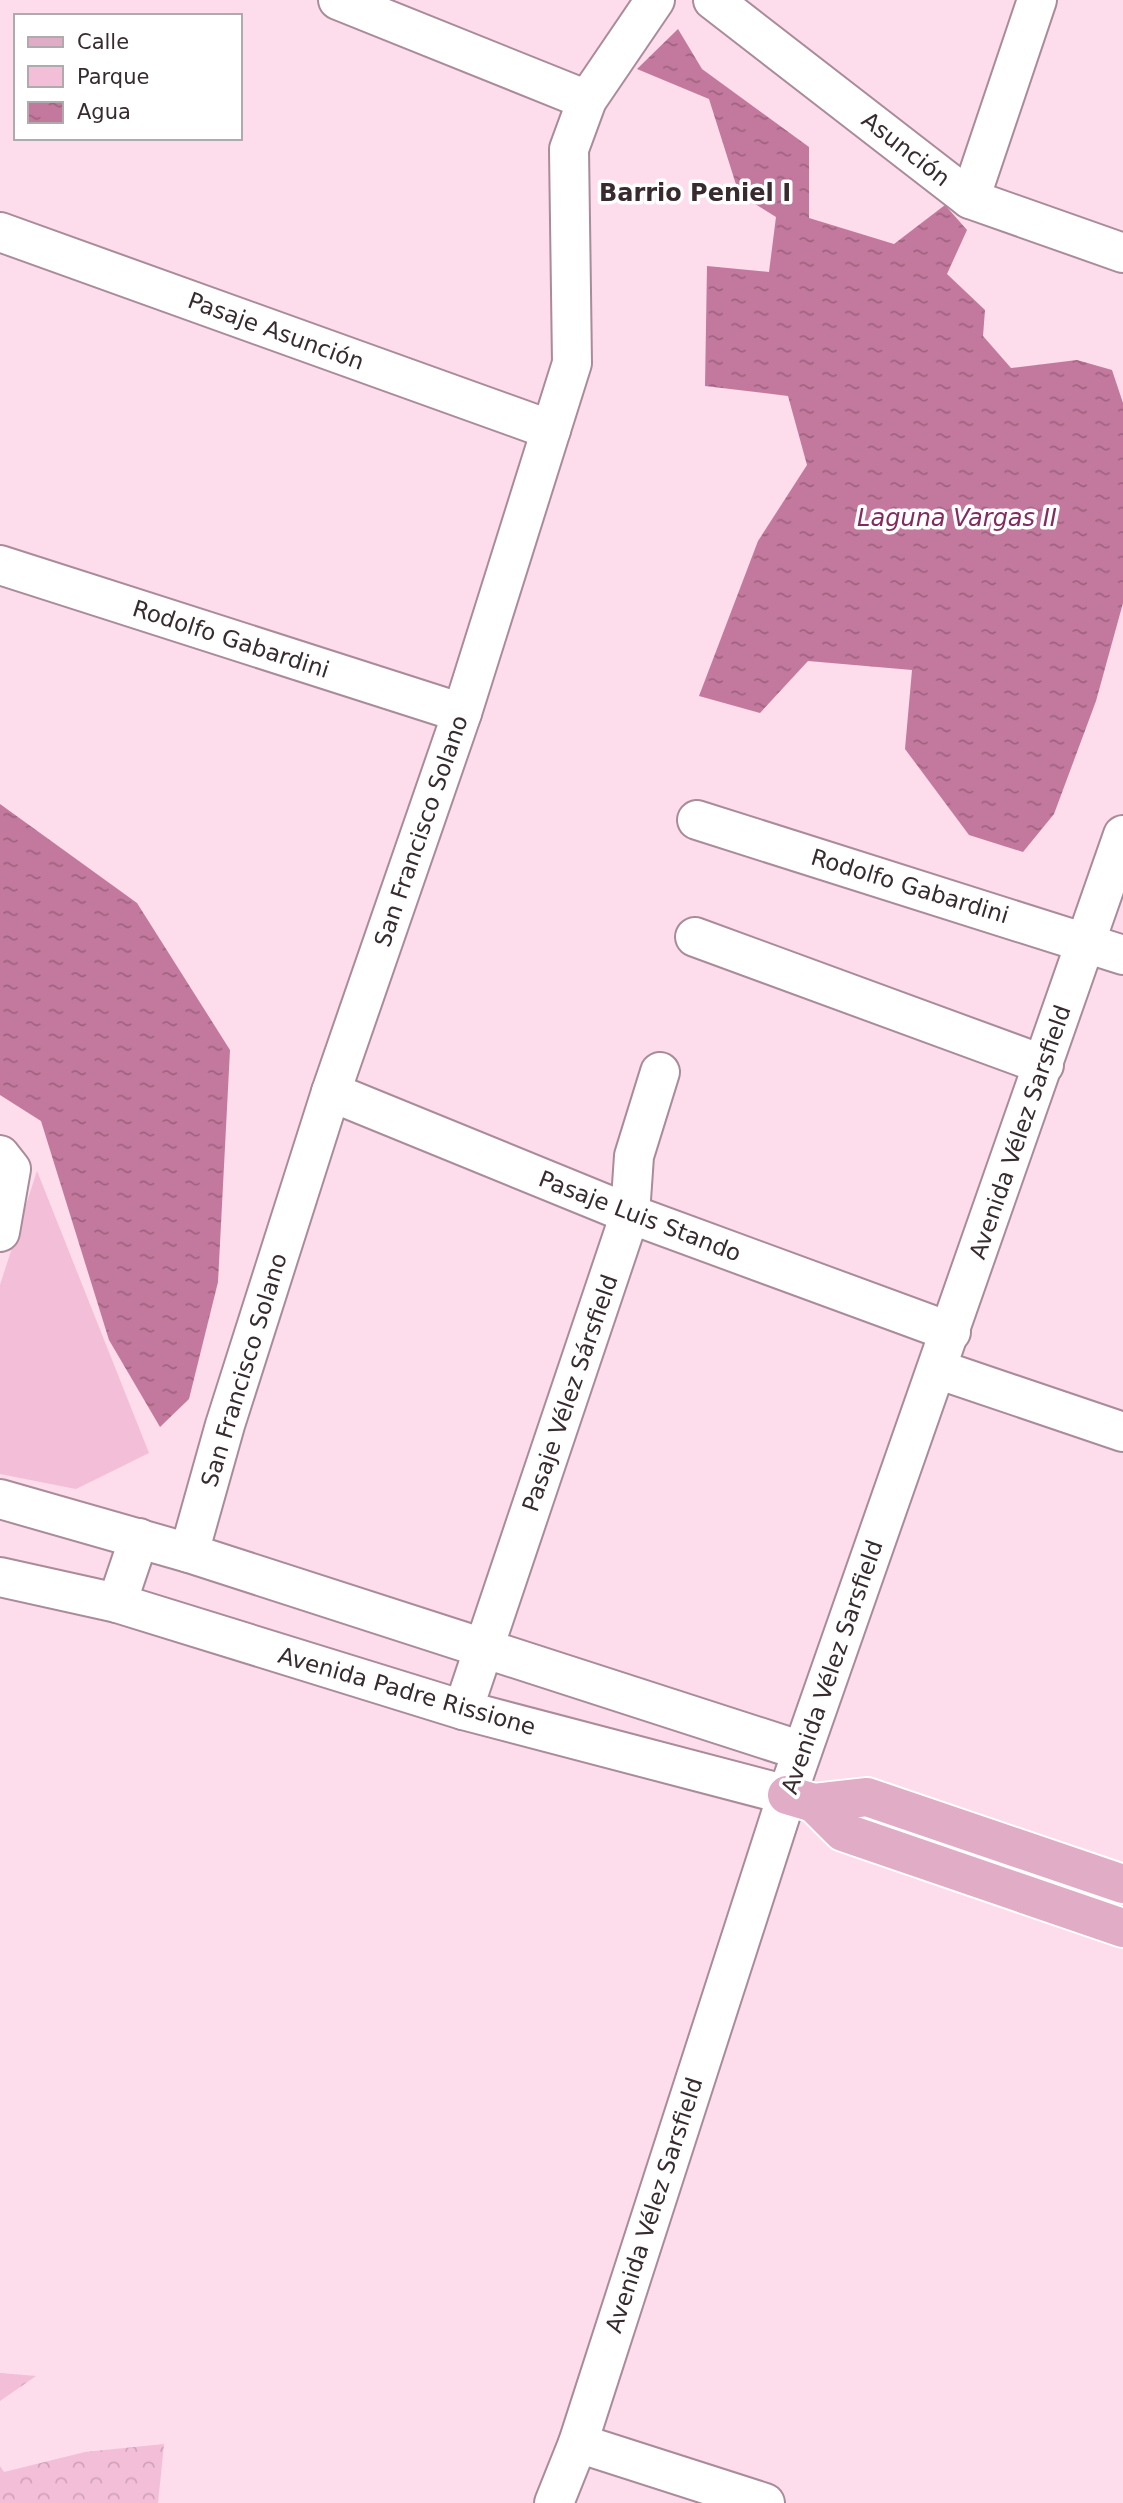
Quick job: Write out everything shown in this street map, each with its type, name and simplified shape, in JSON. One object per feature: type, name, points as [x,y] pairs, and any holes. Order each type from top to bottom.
[{"type":"main road","name":"Avenida Padre Rissione","points":[[801,1799],[867,1797],[1123,1884]]},
{"type":"main road","points":[[801,1799],[843,1832],[1123,1928]]},
{"type":"street","points":[[338,0],[587,100],[655,0]]},
{"type":"street","name":"Asunción","points":[[713,0],[971,199],[1123,253]]},
{"type":"street","points":[[971,199],[1037,0]]},
{"type":"street","name":"San Francisco Solano","points":[[189,1553],[225,1425],[331,1092],[462,713],[572,363],[569,149],[587,100]]},
{"type":"street","name":"Pasaje Asunción","points":[[0,232],[551,430]]},
{"type":"street","name":"Rodolfo Gabardini","points":[[0,565],[462,713]]},
{"type":"street","name":"Rodolfo Gabardini","points":[[697,820],[1086,941],[1123,955]]},
{"type":"street","name":"Avenida Vélez Sarsfield","points":[[554,2503],[578,2443],[801,1799],[802,1751],[1123,835]]},
{"type":"street","points":[[695,937],[1044,1065]]},
{"type":"street","name":"Pasaje Vélez Sársfield","points":[[463,1710],[630,1214],[634,1156],[660,1072]]},
{"type":"street","name":"Pasaje Luis Stando","points":[[331,1092],[630,1214],[951,1332]]},
{"type":"street","points":[[0,1155],[11,1169],[0,1232]]},
{"type":"street","points":[[937,1369],[1123,1432]]},
{"type":"street","points":[[0,1499],[189,1553],[802,1751]]},
{"type":"street","points":[[117,1603],[139,1538]]},
{"type":"street","name":"Avenida Padre Rissione","points":[[0,1577],[117,1603],[463,1710],[801,1799]]},
{"type":"street","points":[[578,2443],[765,2503]]},
{"type":"green space","points":[[37,1171],[149,1453],[76,1489],[0,1474],[0,1285]]},
{"type":"green space","points":[[876,1813],[1123,1898],[1123,1911],[872,1824]]},
{"type":"green space","points":[[0,2373],[36,2376],[0,2401]]},
{"type":"green space","points":[[164,2444],[158,2503],[0,2503],[0,2466],[4,2472],[85,2452]]},
{"type":"water","name":"Laguna Vargas II","points":[[678,29],[702,69],[809,147],[809,218],[894,244],[945,205],[967,230],[947,274],[985,310],[983,336],[1011,368],[1077,360],[1112,370],[1123,403],[1123,603],[1096,701],[1054,814],[1023,852],[969,835],[905,749],[912,670],[808,661],[760,713],[699,696],[758,541],[807,465],[788,396],[705,386],[707,266],[769,272],[776,217],[739,194],[709,99],[637,69]]},
{"type":"water","points":[[0,804],[137,903],[230,1050],[218,1282],[189,1399],[160,1427],[109,1340],[41,1121],[0,1095]]},
{"type":"district","name":"Barrio Peniel I","points":[[695,193]]}]
